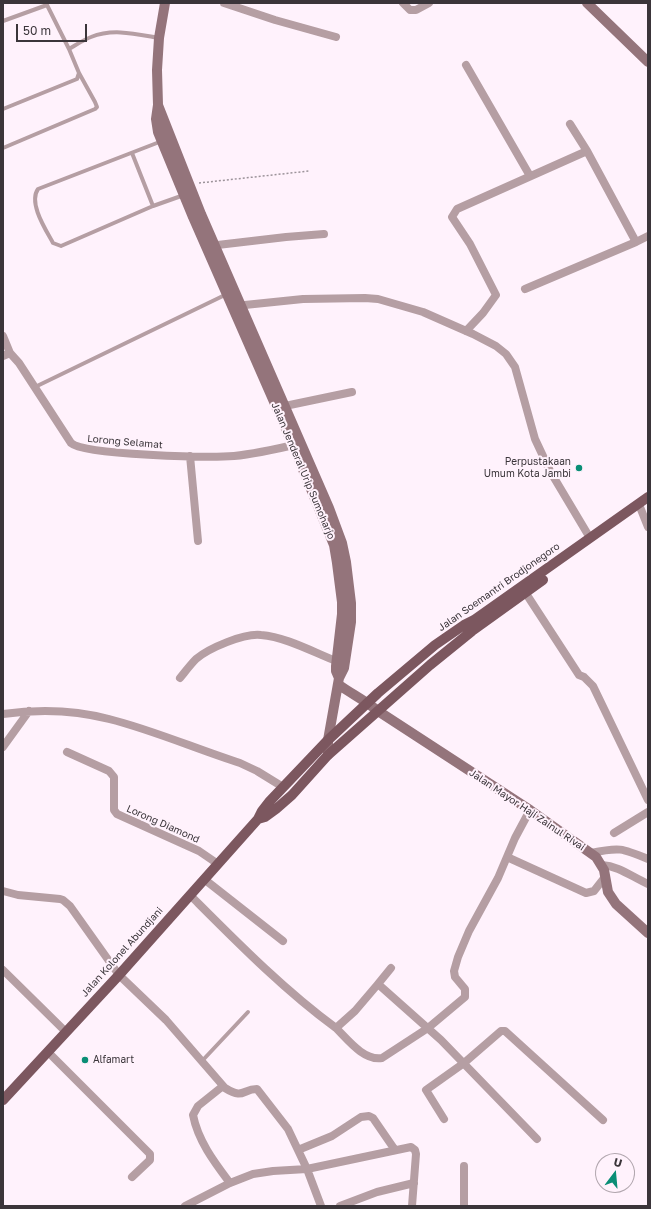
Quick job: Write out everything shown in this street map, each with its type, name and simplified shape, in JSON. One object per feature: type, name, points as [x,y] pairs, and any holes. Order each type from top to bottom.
[{"type":"main road","name":"Jalan Soemantri Brodjonegoro","points":[[378,711],[430,665],[472,631],[648,497]]},
{"type":"main road","name":"Jalan Soemantri Brodjonegoro","points":[[368,703],[388,684],[435,645],[644,505]]},
{"type":"main road","name":"Jalan Kolonel Abundjani","points":[[3,1100],[119,975],[258,819],[262,811],[283,787],[328,740],[368,703]]},
{"type":"main road","name":"Jalan Kolonel Abundjani","points":[[258,819],[265,817],[276,809],[328,755],[378,711]]},
{"type":"street","name":"Jalan Jenderal Urip Sumoharjo","points":[[165,3],[159,38],[157,70],[157,125],[161,141],[189,191]]},
{"type":"street","points":[[224,3],[275,20],[336,37]]},
{"type":"street","points":[[404,3],[410,10],[416,10],[429,3]]},
{"type":"street","points":[[587,3],[646,57]]},
{"type":"street","points":[[466,65],[530,176]]},
{"type":"street","name":"Jalan Jenderal Urip Sumoharjo","points":[[158,105],[172,138],[189,191],[236,306],[297,444],[329,508],[342,543],[351,603],[351,622],[344,668],[339,682]]},
{"type":"street","points":[[570,124],[587,151],[636,242]]},
{"type":"street","points":[[466,331],[483,313],[496,295],[470,244],[452,217],[457,208],[587,151]]},
{"type":"street","points":[[211,246],[324,234]]},
{"type":"street","points":[[525,289],[648,236]]},
{"type":"street","points":[[236,306],[303,299],[378,299],[423,312],[496,346],[506,354],[515,367],[535,439],[587,542]]},
{"type":"street","name":"Jalan Jenderal Urip Sumoharjo","points":[[236,306],[285,406],[336,553],[342,614],[336,661],[336,671],[339,682]]},
{"type":"street","name":"Lorong Selamat","points":[[3,336],[7,355],[19,363],[73,445],[122,452],[218,457],[245,455],[297,444]]},
{"type":"street","points":[[285,406],[352,392]]},
{"type":"street","points":[[190,456],[198,541]]},
{"type":"street","points":[[644,505],[648,527]]},
{"type":"street","points":[[525,592],[579,675],[593,686],[648,800]]},
{"type":"street","points":[[180,678],[197,659],[225,643],[246,635],[260,634],[277,637],[336,661]]},
{"type":"street","points":[[328,755],[328,740],[339,682]]},
{"type":"street","name":"Jalan Mayor Haji Zainul Rivai","points":[[339,682],[357,698],[368,703],[530,810],[591,853],[602,865],[608,892],[616,904],[648,933]]},
{"type":"street","points":[[3,747],[29,711]]},
{"type":"street","points":[[3,714],[29,711],[58,711],[108,718],[240,763],[257,771],[283,787]]},
{"type":"street","name":"Lorong Diamond","points":[[67,752],[109,771],[114,777],[114,810],[117,814],[199,851],[218,864]]},
{"type":"street","points":[[190,895],[262,967],[314,1012],[336,1028],[367,1056],[378,1059],[382,1058],[428,1028],[466,996],[465,989],[456,977],[454,971],[458,957],[469,931],[498,878],[530,810]]},
{"type":"street","points":[[614,833],[648,812]]},
{"type":"street","points":[[591,853],[618,849],[631,852],[648,859]]},
{"type":"street","points":[[507,857],[586,893],[594,891],[605,877]]},
{"type":"street","points":[[602,865],[615,867],[648,884]]},
{"type":"street","points":[[204,879],[283,941]]},
{"type":"street","points":[[3,891],[18,895],[64,900],[70,906],[119,975],[166,1020],[223,1086],[231,1092],[240,1094],[257,1088],[288,1129],[307,1169],[321,1206]]},
{"type":"street","points":[[336,1028],[355,1011],[391,968]]},
{"type":"street","points":[[3,970],[66,1032]]},
{"type":"street","points":[[378,984],[428,1028],[464,1063],[537,1139]]},
{"type":"street","points":[[444,1119],[426,1090],[464,1063],[502,1031],[505,1031],[575,1093],[602,1120]]},
{"type":"street","points":[[48,1052],[150,1154],[150,1160],[132,1177]]},
{"type":"street","points":[[223,1086],[198,1106],[193,1115],[198,1132],[214,1162],[230,1183]]},
{"type":"street","points":[[298,1150],[332,1136],[361,1117],[368,1116],[373,1118],[395,1150]]},
{"type":"street","points":[[186,1206],[230,1183],[258,1173],[307,1169],[411,1147],[415,1150],[416,1154],[412,1206]]},
{"type":"street","points":[[464,1166],[464,1206]]},
{"type":"street","points":[[340,1206],[377,1192],[414,1183]]},
{"type":"lane","points":[[3,21],[47,4],[69,49],[79,74],[97,107],[3,148]]},
{"type":"lane","points":[[69,49],[89,38],[110,33],[123,32],[159,38]]},
{"type":"lane","points":[[3,109],[77,79],[79,74]]},
{"type":"lane","points":[[172,138],[38,189],[35,197],[35,205],[53,243],[61,246],[189,191]]},
{"type":"lane","points":[[132,153],[153,206]]},
{"type":"lane","points":[[34,387],[231,293]]},
{"type":"lane","points":[[202,1061],[248,1012]]},
{"type":"path","points":[[189,191],[309,171]]},
{"type":"place","name":"Perpustakaan Umum Kota Jambi","points":[[579,468]]},
{"type":"place","name":"Alfamart","points":[[85,1060]]}]
